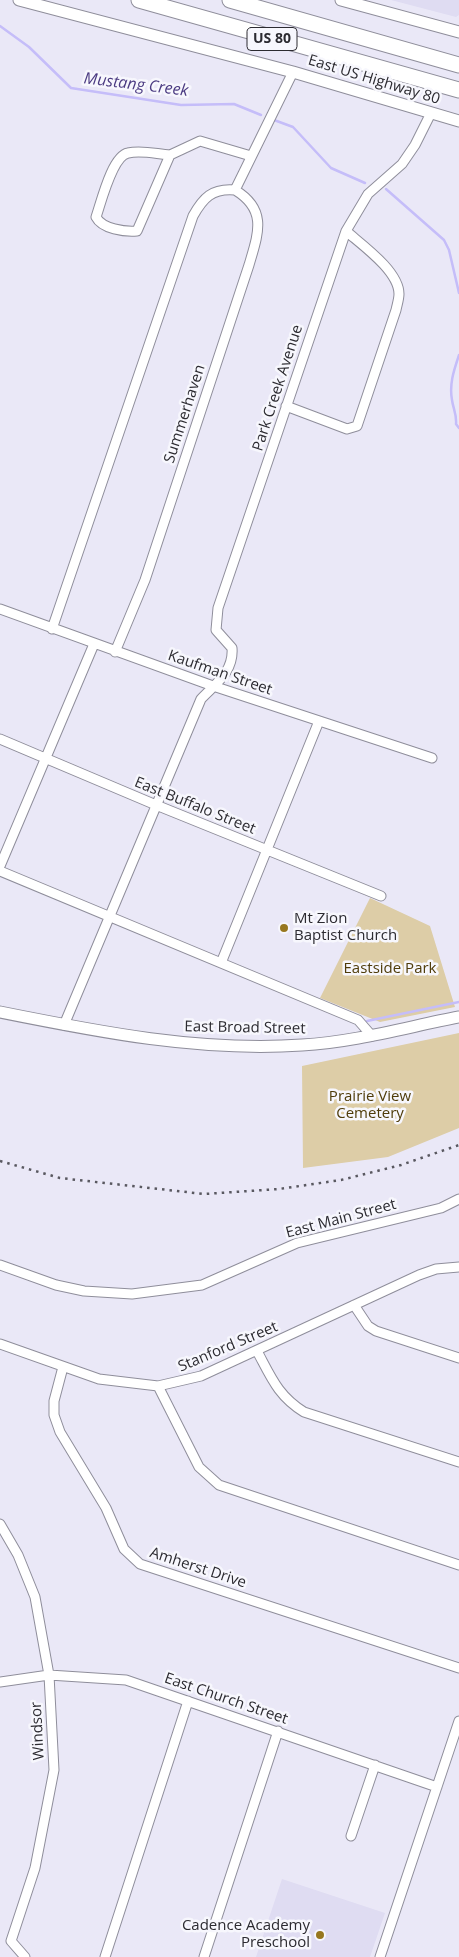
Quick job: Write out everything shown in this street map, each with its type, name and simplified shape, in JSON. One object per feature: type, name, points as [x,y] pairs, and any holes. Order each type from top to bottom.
[{"type":"highway","name":"US 80","points":[[139,0],[459,90]]},
{"type":"highway","name":"US 80","points":[[230,0],[459,65]]},
{"type":"highway","points":[[406,76],[432,91],[459,101]]},
{"type":"main road","name":"East US Highway 80","points":[[19,0],[293,72],[459,121]]},
{"type":"main road","points":[[341,0],[459,32]]},
{"type":"main road","name":"East Broad Street","points":[[0,1012],[64,1025],[199,1045],[302,1046],[372,1036],[459,1017]]},
{"type":"street","points":[[52,629],[193,216],[209,194],[225,189],[235,190],[293,72]]},
{"type":"street","name":"Park Creek Avenue","points":[[64,1025],[201,700],[223,678],[232,656],[232,648],[216,630],[218,608],[346,231],[368,194],[402,164],[415,145],[431,113]]},
{"type":"street","points":[[170,155],[139,229],[126,231],[98,221],[96,218],[111,174],[117,160],[123,154],[143,152],[170,155],[200,141],[252,156]]},
{"type":"street","name":"Summerhaven","points":[[115,652],[145,580],[256,238],[259,225],[254,207],[243,195],[235,190]]},
{"type":"street","points":[[286,406],[347,429],[353,429],[357,426],[386,342],[399,294],[386,267],[346,231]]},
{"type":"street","name":"Kaufman Street","points":[[0,609],[213,686],[432,758]]},
{"type":"street","points":[[0,866],[94,644]]},
{"type":"street","points":[[221,963],[319,721]]},
{"type":"street","name":"East Buffalo Street","points":[[0,739],[156,805],[381,896]]},
{"type":"street","points":[[0,872],[358,1020],[372,1036]]},
{"type":"street","name":"East Main Street","points":[[0,1265],[56,1284],[84,1291],[132,1294],[202,1285],[297,1243],[440,1208],[459,1200]]},
{"type":"street","name":"Stanford Street","points":[[0,1344],[98,1379],[158,1386],[201,1376],[419,1275],[436,1270],[459,1267]]},
{"type":"street","points":[[354,1305],[368,1326],[376,1331],[459,1358]]},
{"type":"street","points":[[257,1351],[274,1385],[288,1402],[304,1412],[459,1462]]},
{"type":"street","name":"Amherst Drive","points":[[63,1367],[54,1400],[54,1415],[60,1432],[106,1508],[124,1549],[131,1558],[140,1564],[459,1668]]},
{"type":"street","points":[[158,1386],[199,1467],[219,1485],[459,1565]]},
{"type":"street","name":"Windsor","points":[[0,1524],[18,1555],[34,1598],[49,1675],[54,1770],[35,1868],[11,1941],[25,1957]]},
{"type":"street","name":"East Church Street","points":[[0,1682],[49,1675],[126,1680],[437,1787]]},
{"type":"street","points":[[105,1957],[188,1701]]},
{"type":"street","points":[[380,1957],[459,1721]]},
{"type":"street","points":[[204,1957],[278,1731]]},
{"type":"street","points":[[351,1836],[375,1765]]},
{"type":"shaded area","points":[[391,0],[459,0],[459,15],[456,17]]},
{"type":"shaded area","name":"Cadence Academy Preschool","points":[[282,1879],[385,1913],[370,1957],[256,1957]]},
{"type":"green space","name":"Eastside Park","points":[[370,898],[430,926],[455,1007],[380,1022],[320,998]]},
{"type":"green space","name":"Prairie View Cemetery","points":[[459,1033],[459,1128],[388,1157],[303,1168],[302,1066]]},
{"type":"waterway","name":"Mustang Creek","points":[[0,26],[29,47],[71,88],[181,105],[234,104],[261,115]]},
{"type":"waterway","name":"Mustang Creek","points":[[274,120],[293,127],[331,168],[365,183]]},
{"type":"waterway","name":"Mustang Creek","points":[[386,189],[444,240],[449,250],[459,293]]},
{"type":"waterway","name":"Mustang Creek","points":[[459,355],[451,388],[456,424],[459,428]]},
{"type":"waterway","points":[[367,1021],[459,1002]]},
{"type":"railway","points":[[0,1161],[60,1178],[204,1194],[279,1189],[341,1180],[401,1165],[459,1145]]},
{"type":"place","name":"Mt Zion Baptist Church","points":[[284,928]]},
{"type":"place","name":"Cadence Academy Preschool","points":[[320,1935]]}]
